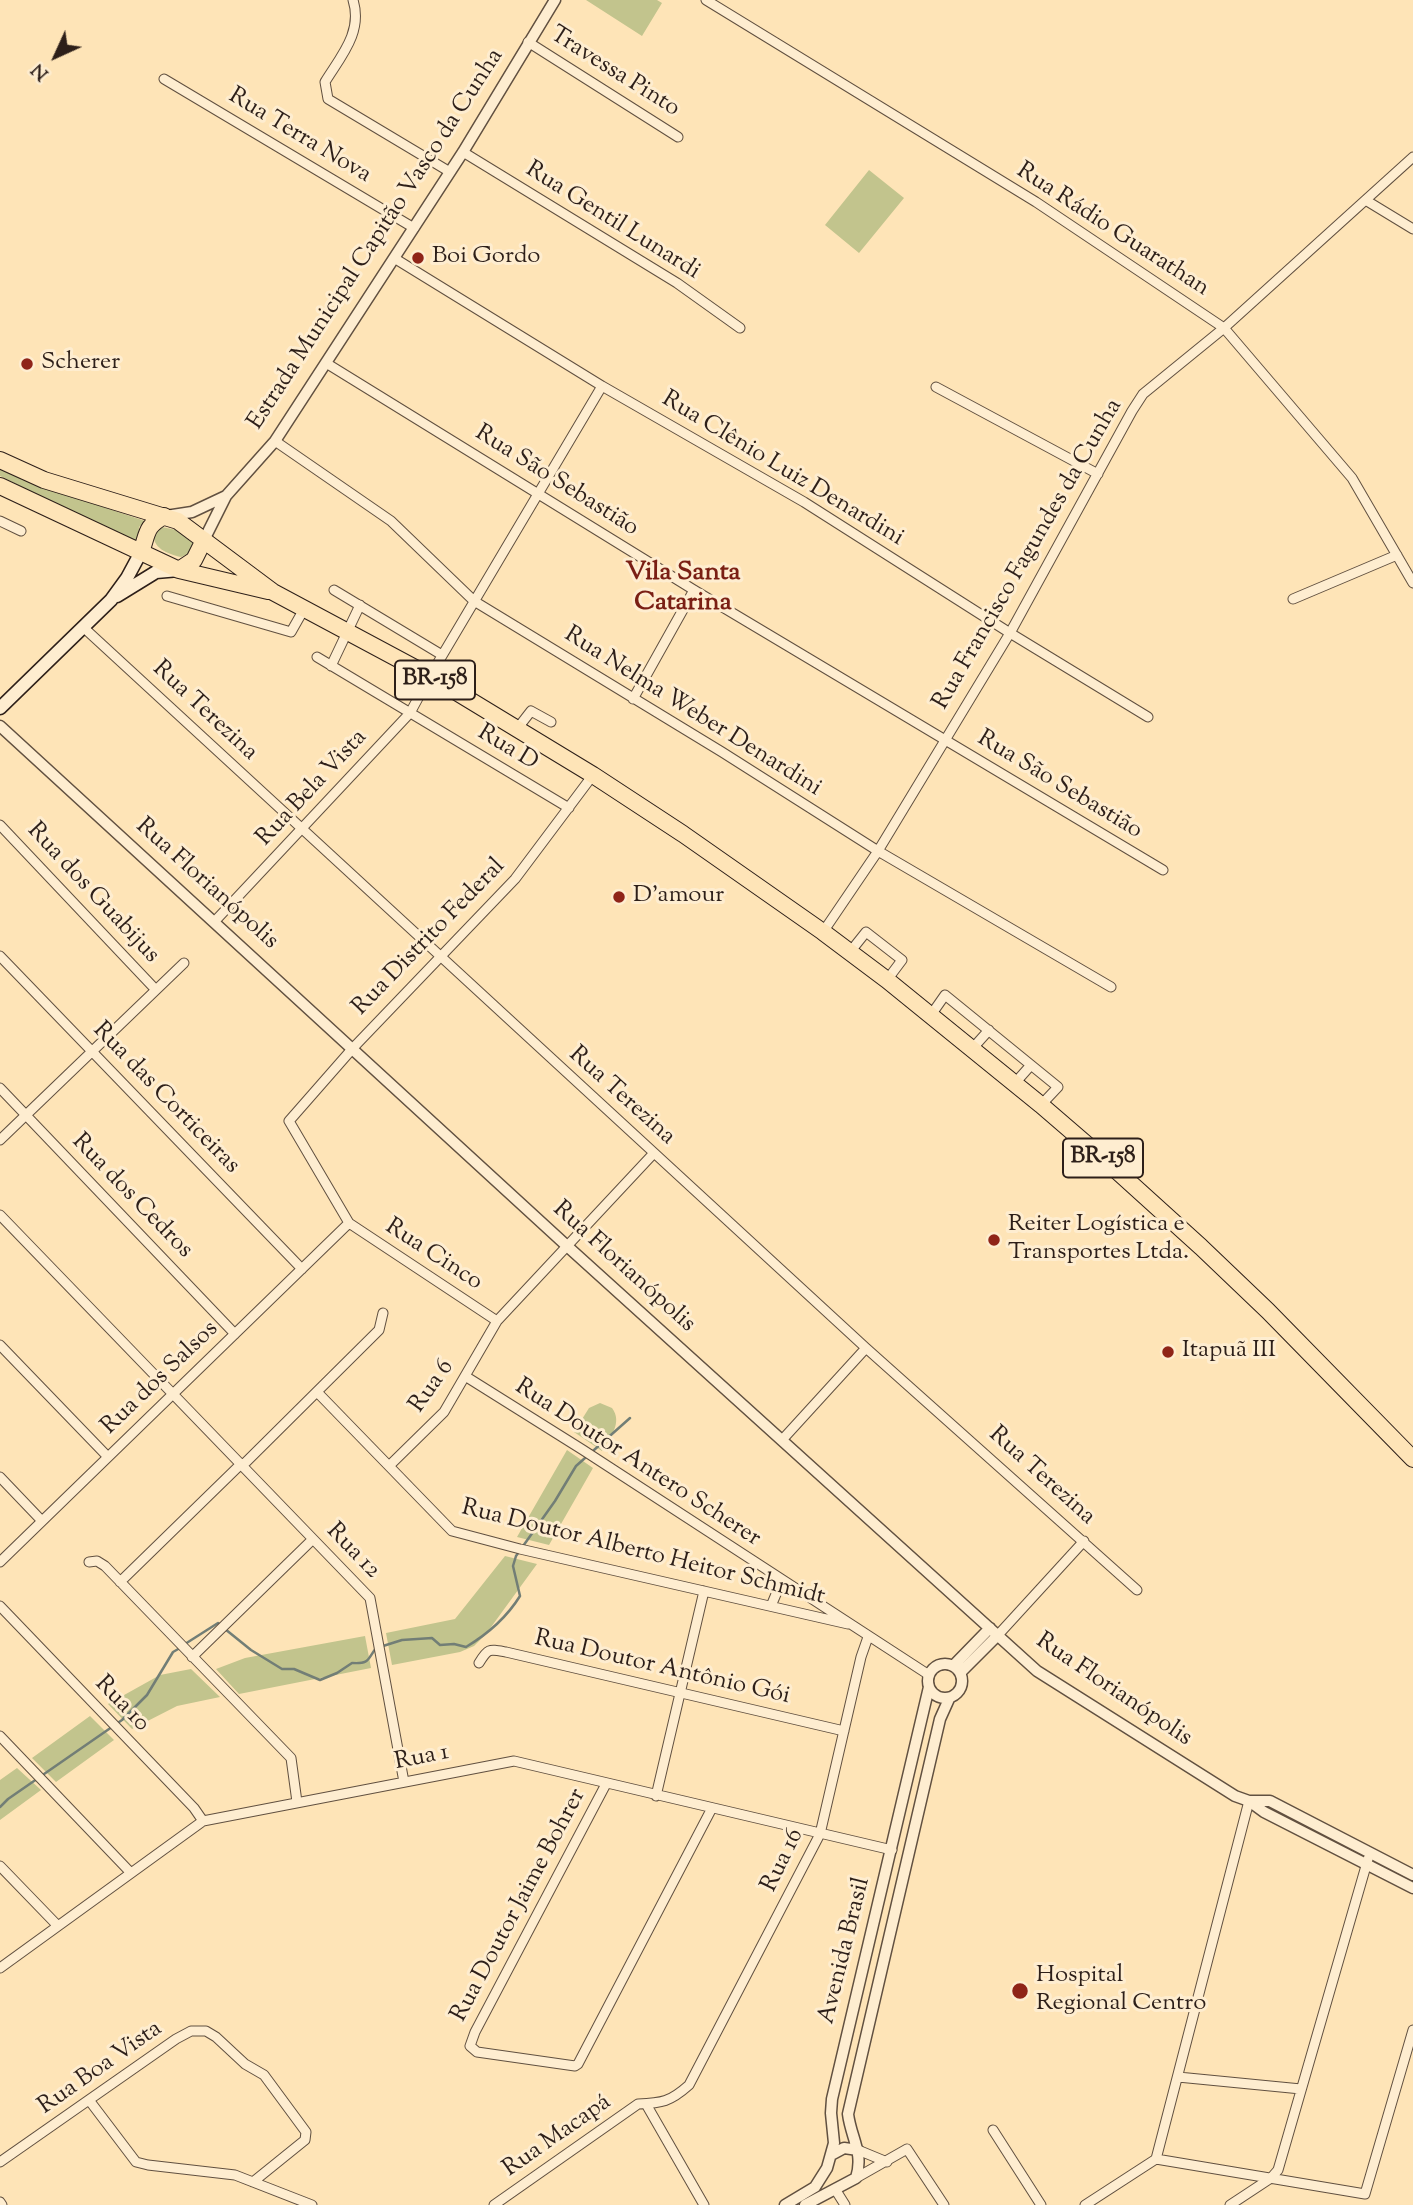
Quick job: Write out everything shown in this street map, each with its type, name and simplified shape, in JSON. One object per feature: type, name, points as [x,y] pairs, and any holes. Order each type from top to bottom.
[{"type":"highway","name":"BR-158","points":[[0,460],[44,480],[178,522],[273,592],[430,676],[593,775],[822,932],[887,980],[1015,1083],[1201,1247],[1320,1362],[1413,1459]]},
{"type":"highway","name":"BR-158","points":[[0,486],[178,570],[273,592]]},
{"type":"highway","points":[[141,552],[146,531],[152,523],[164,516]]},
{"type":"highway","points":[[178,570],[194,560],[204,540]]},
{"type":"main road","points":[[0,708],[111,600],[141,552]]},
{"type":"main road","points":[[111,600],[156,572],[178,570]]},
{"type":"street","points":[[353,0],[357,20],[354,33],[325,82],[328,99],[450,172]]},
{"type":"street","name":"Estrada Municipal Capitão Vasco da Cunha","points":[[204,540],[226,496],[275,441],[414,228],[555,0]]},
{"type":"street","name":"Rua Rádio Guarathan","points":[[706,0],[1036,202],[1224,328],[1352,478],[1413,583]]},
{"type":"street","name":"Travessa Pinto","points":[[528,42],[678,137]]},
{"type":"street","name":"Rua Terra Nova","points":[[164,79],[414,228]]},
{"type":"street","name":"Rua Gentil Lunardi","points":[[463,152],[677,283],[740,328]]},
{"type":"street","name":"Rua Francisco Fagundes da Cunha","points":[[822,932],[878,851],[1010,633],[1143,394],[1224,328],[1413,157]]},
{"type":"street","points":[[1367,201],[1413,229]]},
{"type":"street","name":"Rua Clênio Luiz Denardini","points":[[394,257],[602,386],[804,502],[1010,633],[1149,717]]},
{"type":"street","name":"Rua São Sebastião","points":[[326,363],[694,590],[1163,870]]},
{"type":"street","name":"Rua Bela Vista","points":[[215,921],[410,713],[602,386]]},
{"type":"street","points":[[936,387],[1098,474]]},
{"type":"street","name":"Rua Nelma Weber Denardini","points":[[275,441],[391,521],[474,601],[878,851],[1111,987]]},
{"type":"street","name":"Estrada Municipal Capitão Vasco da Cunha","points":[[164,516],[192,512],[226,496]]},
{"type":"street","points":[[0,521],[20,531]]},
{"type":"street","points":[[1293,599],[1398,555]]},
{"type":"street","points":[[334,590],[442,655]]},
{"type":"street","points":[[633,699],[694,590]]},
{"type":"street","points":[[167,596],[291,632],[304,609]]},
{"type":"street","points":[[331,666],[360,605]]},
{"type":"street","name":"Rua Terezina","points":[[83,627],[866,1348],[1137,1590]]},
{"type":"street","name":"Rua D","points":[[317,657],[569,808]]},
{"type":"street","points":[[517,729],[531,711],[551,722]]},
{"type":"street","name":"Rua Florianópolis","points":[[0,726],[567,1246],[1047,1679],[1204,1778],[1249,1801],[1264,1812],[1413,1875]]},
{"type":"street","name":"Rua Distrito Federal","points":[[349,1223],[289,1121],[353,1048],[516,879],[593,775]]},
{"type":"street","name":"Rua dos Guabijus","points":[[0,825],[156,990]]},
{"type":"street","points":[[850,952],[866,932],[902,960],[887,980]]},
{"type":"street","name":"Rua das Corticeiras","points":[[0,956],[302,1269]]},
{"type":"street","points":[[0,1140],[184,963]]},
{"type":"street","points":[[931,1015],[945,995],[1058,1087],[1041,1105]]},
{"type":"street","points":[[972,1049],[989,1031]]},
{"type":"street","points":[[1015,1083],[1031,1065]]},
{"type":"street","name":"Rua dos Cedros","points":[[0,1088],[235,1334]]},
{"type":"street","name":"Rua 6","points":[[389,1466],[444,1412],[497,1321],[654,1153]]},
{"type":"street","name":"Rua 12","points":[[0,1215],[370,1598],[404,1782]]},
{"type":"street","name":"Rua dos Salsos","points":[[0,1562],[349,1223]]},
{"type":"street","name":"Rua Cinco","points":[[349,1223],[497,1321]]},
{"type":"street","points":[[120,1582],[318,1393],[323,1384],[379,1330],[383,1313]]},
{"type":"street","points":[[0,1345],[108,1457]]},
{"type":"street","points":[[782,1440],[866,1348]]},
{"type":"street","name":"Rua Doutor Antero Scherer","points":[[465,1376],[782,1580],[929,1681]]},
{"type":"street","name":"Rua Doutor Alberto Heitor Schmidt","points":[[318,1393],[452,1531],[848,1624]]},
{"type":"street","points":[[0,1477],[42,1521]]},
{"type":"street","points":[[192,1657],[313,1539]]},
{"type":"street","points":[[994,1631],[1084,1541]]},
{"type":"street","points":[[89,1562],[97,1561],[105,1566],[291,1758],[297,1802]]},
{"type":"street","points":[[771,1606],[782,1580]]},
{"type":"street","points":[[656,1796],[704,1591]]},
{"type":"street","name":"Rua 10","points":[[0,1606],[194,1808],[203,1821]]},
{"type":"street","name":"Avenida Brasil","points":[[956,1670],[994,1631]]},
{"type":"street","name":"Rua 16","points":[[689,2085],[820,1834],[860,1657],[868,1637]]},
{"type":"street","name":"Rua Doutor Antônio Gói","points":[[479,1663],[490,1649],[844,1731]]},
{"type":"street","name":"Avenida Brasil","points":[[785,2205],[815,2187],[827,2168],[831,2155],[834,2143],[831,2099],[892,1850],[929,1681],[935,1667],[945,1664],[956,1670],[962,1682],[959,1690],[949,1699],[940,1719],[848,2113],[849,2126],[858,2150],[860,2167],[856,2178]]},
{"type":"street","points":[[929,1681],[940,1698],[949,1699]]},
{"type":"street","points":[[0,1736],[131,1873]]},
{"type":"street","name":"Rua 1","points":[[0,1968],[203,1821],[514,1761],[892,1850]]},
{"type":"street","name":"Rua Doutor Jaime Bohrer","points":[[606,1784],[475,2032],[470,2046],[477,2052],[575,2066],[578,2064],[712,1808]]},
{"type":"street","points":[[1085,2205],[1156,2159],[1249,1801]]},
{"type":"street","points":[[1230,2205],[1271,2178],[1278,2170],[1368,1858]]},
{"type":"street","name":"Rua Florianópolis","points":[[1368,1858],[1413,1888]]},
{"type":"street","points":[[0,1866],[58,1926]]},
{"type":"street","points":[[878,1907],[895,1911]]},
{"type":"street","points":[[1156,2159],[1365,2194],[1413,2030]]},
{"type":"street","name":"Rua Boa Vista","points":[[0,2162],[176,2039],[191,2031],[206,2031],[245,2064],[264,2076],[306,2132],[305,2140],[253,2182]]},
{"type":"street","points":[[1178,2077],[1301,2089]]},
{"type":"street","name":"Rua Macapá","points":[[494,2205],[638,2104],[668,2101],[689,2085]]},
{"type":"street","points":[[89,2100],[136,2162],[235,2175],[311,2205]]},
{"type":"street","points":[[646,2104],[704,2205]]},
{"type":"street","points":[[993,2130],[1041,2205]]},
{"type":"street","points":[[831,2155],[844,2148],[858,2150],[887,2162]]},
{"type":"street","points":[[805,2205],[907,2149],[944,2205]]},
{"type":"street","points":[[827,2168],[831,2182],[845,2205]]},
{"type":"green space","points":[[586,0],[657,0],[662,3],[642,36]]},
{"type":"green space","points":[[869,170],[904,198],[859,253],[825,225]]},
{"type":"green space","points":[[0,466],[55,491],[145,521],[139,527],[138,543],[0,476]]},
{"type":"green space","points":[[162,527],[181,531],[193,542],[192,552],[181,557],[158,546],[154,532]]},
{"type":"green space","points":[[600,1403],[612,1408],[616,1419],[614,1430],[602,1451],[574,1432],[589,1408]]},
{"type":"green space","points":[[567,1450],[593,1468],[549,1545],[517,1537]]},
{"type":"green space","points":[[505,1556],[537,1564],[486,1634],[474,1646],[460,1652],[392,1665],[386,1633],[455,1619]]},
{"type":"green space","points":[[365,1636],[371,1668],[239,1694],[216,1669],[245,1658]]},
{"type":"green space","points":[[191,1669],[220,1697],[177,1706],[132,1729],[108,1704],[160,1675]]},
{"type":"green space","points":[[90,1716],[114,1740],[56,1782],[32,1758]]},
{"type":"green space","points":[[17,1768],[41,1790],[0,1820],[0,1780]]},
{"type":"waterway","points":[[383,1646],[402,1640],[432,1638],[440,1645],[466,1647],[496,1625],[520,1596],[513,1566],[516,1556],[576,1466],[630,1418]]},
{"type":"waterway","points":[[185,1644],[218,1623],[220,1625]]},
{"type":"waterway","points":[[225,1629],[251,1650],[282,1669],[294,1669],[320,1680],[352,1663],[365,1662],[376,1648]]},
{"type":"waterway","points":[[0,1807],[122,1720],[147,1695],[173,1652],[180,1648]]},
{"type":"place","name":"Boi Gordo","points":[[418,258]]},
{"type":"place","name":"Scherer","points":[[27,364]]},
{"type":"place","name":"D'amour","points":[[619,897]]},
{"type":"place","name":"Reiter Logística e Transportes Ltda.","points":[[994,1240]]},
{"type":"place","name":"Itapuã III","points":[[1168,1352]]},
{"type":"place","name":"Hospital Regional Centro","points":[[1020,1991]]},
{"type":"district","name":"Vila Santa Catarina","points":[[683,590]]}]
